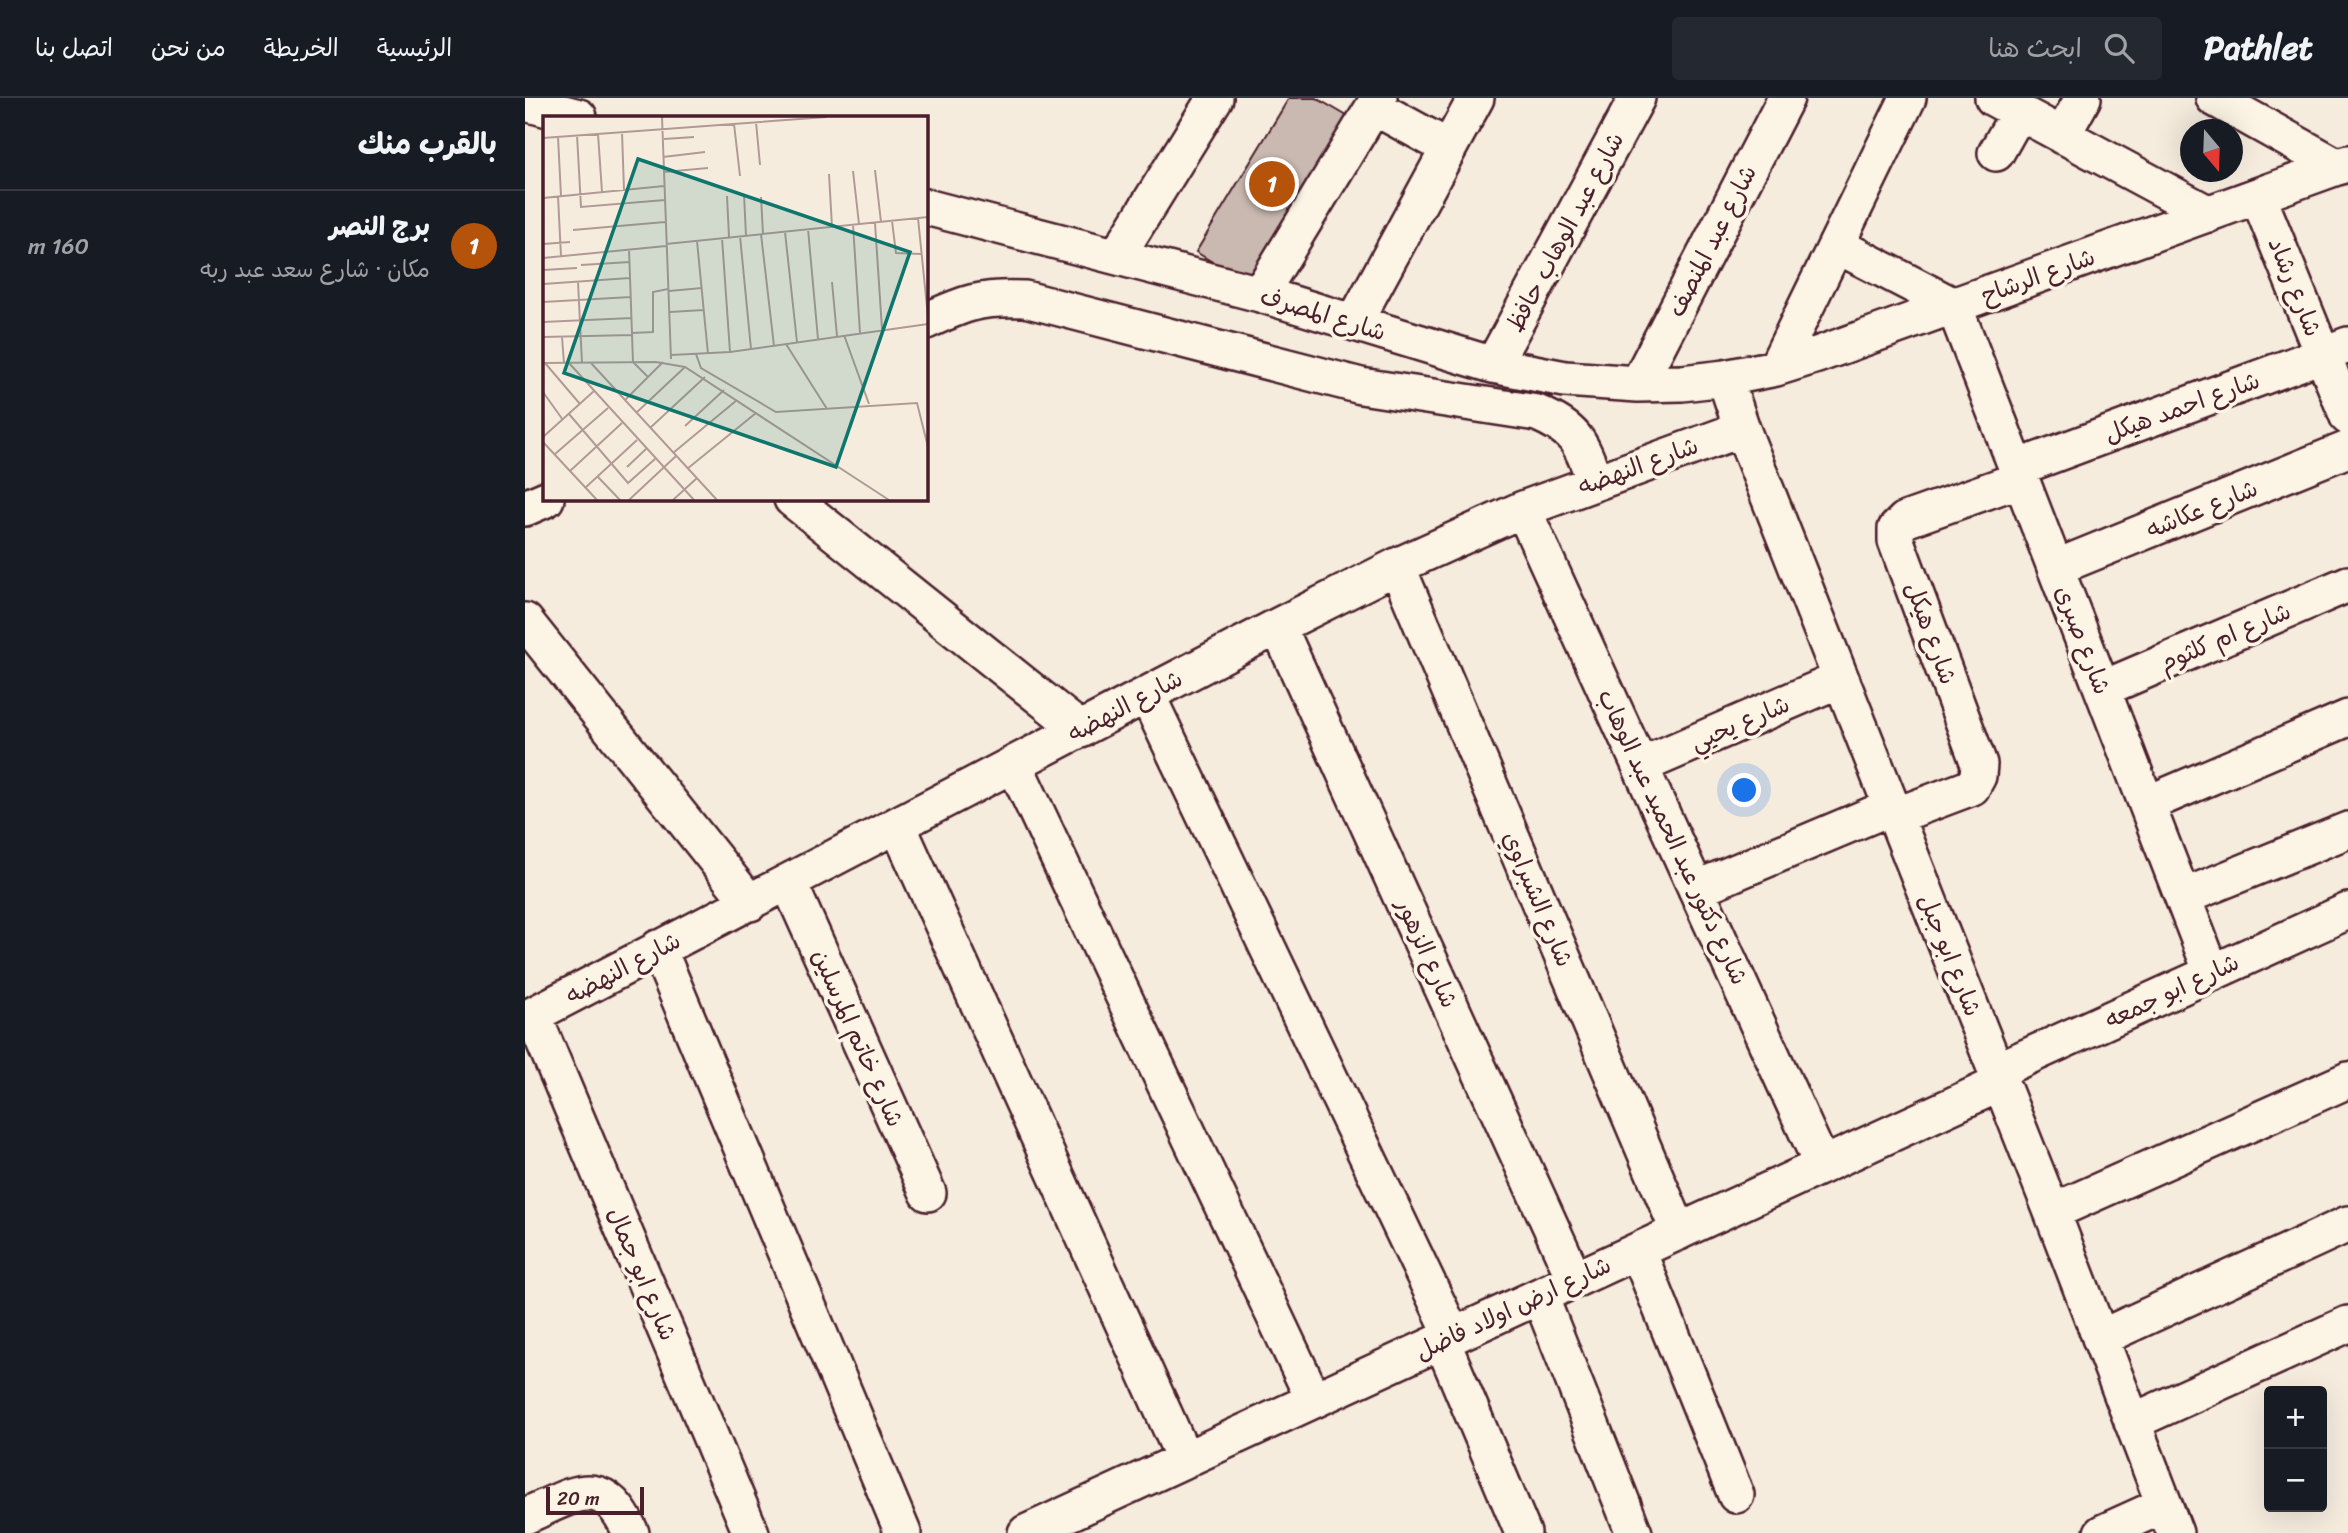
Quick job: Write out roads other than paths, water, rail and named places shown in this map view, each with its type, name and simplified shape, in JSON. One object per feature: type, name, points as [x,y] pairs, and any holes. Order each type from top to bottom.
[{"type":"street","points":[[1117,256],[1215,98]]},
{"type":"street","points":[[1354,323],[1476,98]]},
{"type":"street","name":"شارع عبد الوهاب حافظ","points":[[1493,365],[1637,98]]},
{"type":"street","name":"شارع عبد المنصف","points":[[1638,384],[1786,98]]},
{"type":"street","points":[[1776,368],[1908,98]]},
{"type":"street","points":[[2062,136],[2083,98]]},
{"type":"street","points":[[2214,98],[2343,165]]},
{"type":"street","points":[[525,103],[575,116]]},
{"type":"street","points":[[1259,294],[1376,103],[1449,148]]},
{"type":"street","points":[[1996,153],[2006,105],[2209,214]]},
{"type":"street","name":"شارع الرشاح","points":[[1725,378],[1776,368],[1818,355],[2343,165]]},
{"type":"street","name":"شارع رشاد","points":[[2258,196],[2335,350],[2348,417]]},
{"type":"street","name":"شارع المصرف","points":[[927,207],[1259,294],[1493,365],[1565,379],[1638,384],[1725,378]]},
{"type":"street","points":[[1836,245],[1954,306]]},
{"type":"street","points":[[927,321],[970,302],[999,298],[1025,299],[1361,386],[1537,413],[1561,423],[1574,436],[1586,456],[1595,481]]},
{"type":"street","name":"شارع صبرى","points":[[1954,306],[2212,973]]},
{"type":"street","name":"شارع احمد هيكل","points":[[2019,473],[2335,350]]},
{"type":"street","name":"شارع ابو جبل","points":[[1725,378],[1742,429],[2052,1212],[2170,1519]]},
{"type":"street","name":"شارع النهضه","points":[[529,1017],[657,948],[789,883],[1397,566],[1523,509],[1742,429]]},
{"type":"street","name":"شارع عكاشه","points":[[2055,568],[2348,449]]},
{"type":"street","name":"شارع هيكل","points":[[1893,812],[1972,787],[1978,776],[1979,764],[1896,541],[1896,529],[1905,520],[2019,473]]},
{"type":"street","points":[[525,509],[544,500]]},
{"type":"street","points":[[793,500],[1081,730]]},
{"type":"street","name":"شارع دكتور عبد الحميد عبد الوهاب","points":[[1523,509],[1822,1166]]},
{"type":"street","name":"شارع الشبراوي","points":[[1397,566],[1679,1232]]},
{"type":"street","name":"شارع ام كلثوم","points":[[2102,689],[2348,584]]},
{"type":"street","points":[[525,621],[750,903]]},
{"type":"street","name":"شارع الزهور","points":[[1278,626],[1575,1280]]},
{"type":"street","name":"شارع يحيي","points":[[1640,766],[1841,679]]},
{"type":"street","points":[[1147,695],[1448,1338],[1524,1533]]},
{"type":"street","points":[[2147,804],[2348,718]]},
{"type":"street","points":[[1014,764],[1314,1400]]},
{"type":"street","points":[[1696,889],[1893,812]]},
{"type":"street","points":[[898,826],[1185,1460]]},
{"type":"street","points":[[2183,897],[2348,830]]},
{"type":"street","name":"شارع خاتم المرسلين","points":[[789,883],[928,1193]]},
{"type":"street","name":"شارع ابو جمعه","points":[[1998,1077],[2212,973],[2348,911]]},
{"type":"street","points":[[657,948],[903,1533]]},
{"type":"street","name":"شارع ابو جمال","points":[[529,1017],[751,1533]]},
{"type":"street","name":"شارع ارض اولاد فاضل","points":[[1038,1530],[1822,1166],[1998,1077]]},
{"type":"street","points":[[2052,1212],[2348,1080]]},
{"type":"street","points":[[2100,1338],[2348,1224]]},
{"type":"street","points":[[1638,1251],[1736,1495]]},
{"type":"street","points":[[1540,1296],[1634,1533]]},
{"type":"street","points":[[2132,1422],[2348,1324]]},
{"type":"street","points":[[525,1516],[574,1495],[592,1492],[609,1499],[622,1514],[631,1533]]},
{"type":"street","points":[[2102,1533],[2170,1519]]},
{"type":"place","name":"برج النصر","points":[[1272,184]]}]
